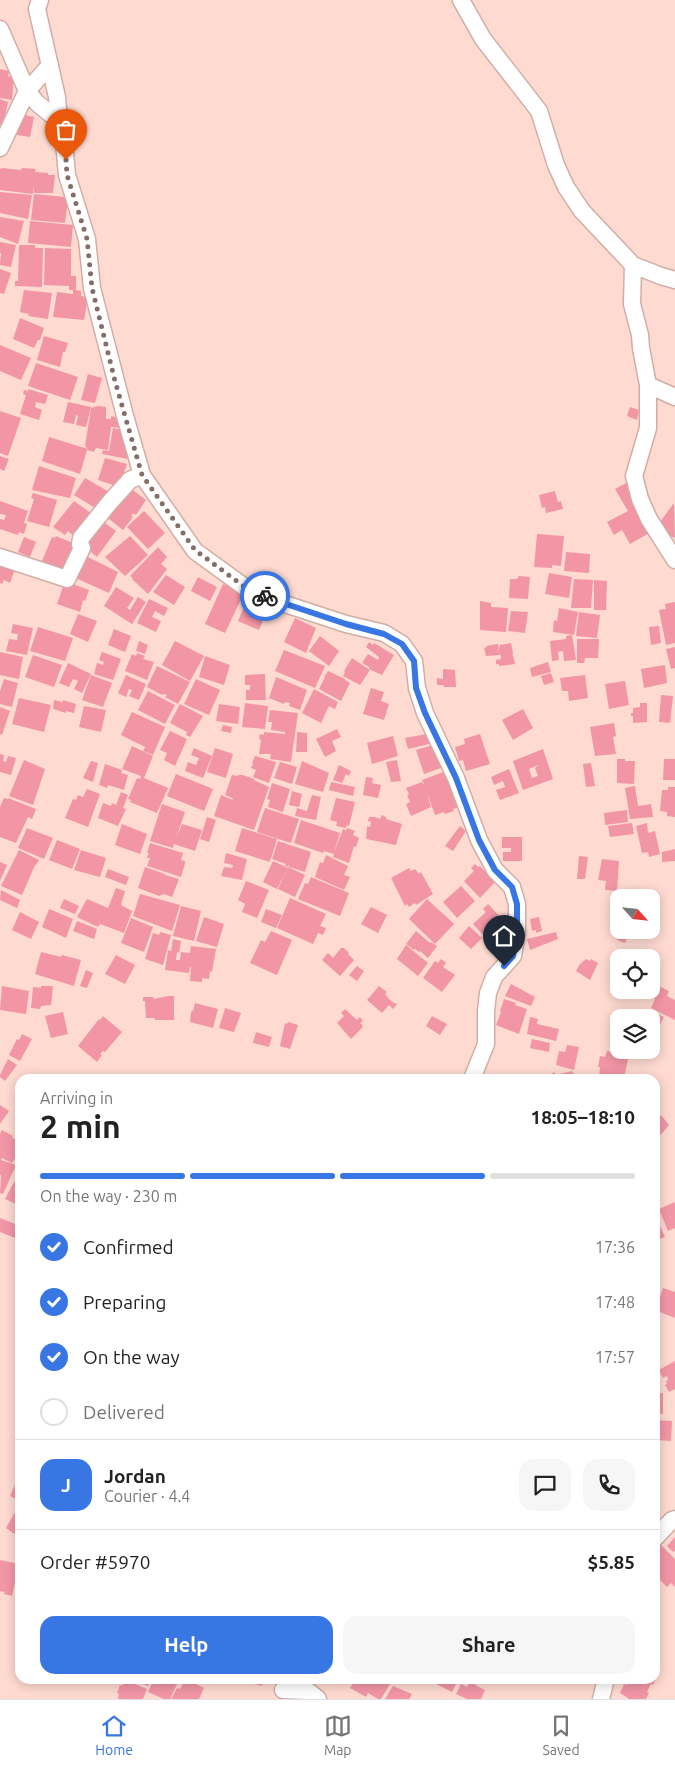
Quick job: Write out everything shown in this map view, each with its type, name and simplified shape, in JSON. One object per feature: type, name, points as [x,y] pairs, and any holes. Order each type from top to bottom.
[{"type":"street","points":[[40,0],[37,9],[63,132],[67,175],[87,239],[92,288],[115,381],[142,475],[195,550],[246,588],[286,604],[346,624],[384,634],[402,644],[414,661],[416,688],[425,713],[456,778],[479,840],[495,870],[512,887],[517,904],[517,930],[513,956],[494,977],[488,993],[486,1044],[474,1074]]},
{"type":"street","points":[[461,0],[484,40],[539,111],[556,165],[566,188],[582,211],[633,265],[675,280]]},
{"type":"street","points":[[0,28],[32,97],[59,120]]},
{"type":"street","points":[[0,148],[50,65]]},
{"type":"street","points":[[32,97],[55,88]]},
{"type":"street","points":[[633,265],[632,304],[640,335],[640,348],[648,385],[648,428],[634,476],[640,499],[649,519],[675,560]]},
{"type":"street","points":[[648,385],[675,397]]},
{"type":"street","points":[[0,557],[67,579],[82,548],[80,538],[130,480],[142,475]]},
{"type":"street","points":[[660,1533],[675,1519]]},
{"type":"street","points":[[601,1699],[605,1684]]},
{"type":"street","points":[[283,1689],[308,1691],[318,1699]]},
{"type":"building","points":[[0,69],[9,71],[8,76],[14,77],[12,100],[0,98]]},
{"type":"building","points":[[0,99],[8,102],[3,125],[0,124]]},
{"type":"building","points":[[21,114],[34,117],[30,137],[17,135]]},
{"type":"building","points":[[0,169],[36,169],[35,172],[55,175],[53,193],[34,193],[34,187],[33,194],[0,190]]},
{"type":"building","points":[[0,192],[32,195],[28,219],[0,213]]},
{"type":"building","points":[[34,194],[65,197],[68,199],[65,223],[31,220]]},
{"type":"building","points":[[0,217],[24,221],[18,244],[0,237]]},
{"type":"building","points":[[30,221],[73,225],[71,247],[28,243]]},
{"type":"building","points":[[0,242],[16,245],[11,267],[0,265]]},
{"type":"building","points":[[19,245],[35,245],[35,248],[43,248],[42,287],[15,286],[15,281],[18,281]]},
{"type":"building","points":[[45,248],[71,249],[71,276],[76,276],[76,290],[81,291],[81,296],[88,297],[84,320],[53,317],[57,292],[73,294],[73,290],[69,290],[69,286],[44,285]]},
{"type":"building","points":[[0,269],[11,273],[4,294],[0,293]]},
{"type":"building","points":[[24,290],[52,293],[48,319],[28,316],[29,314],[20,312]]},
{"type":"building","points":[[20,318],[44,328],[40,340],[38,340],[34,348],[13,339]]},
{"type":"building","points":[[44,336],[68,343],[65,352],[63,352],[60,367],[37,360]]},
{"type":"building","points":[[0,345],[31,358],[21,380],[0,371]]},
{"type":"building","points":[[36,363],[78,377],[70,400],[28,386]]},
{"type":"building","points":[[88,374],[102,378],[95,403],[81,400]]},
{"type":"building","points":[[28,389],[48,395],[45,404],[36,402],[35,407],[42,410],[39,420],[20,414],[26,395],[23,394],[24,390],[28,391]]},
{"type":"building","points":[[68,402],[91,407],[86,427],[76,425],[78,416],[76,415],[74,424],[63,422]]},
{"type":"building","points":[[98,406],[106,407],[106,419],[111,419],[111,416],[115,417],[120,428],[111,427],[108,450],[96,448],[94,452],[87,450],[80,474],[42,461],[49,437],[88,449],[85,446],[91,408]]},
{"type":"building","points":[[630,407],[639,410],[637,420],[627,416]]},
{"type":"building","points":[[0,411],[21,418],[8,456],[0,453]]},
{"type":"building","points":[[113,428],[122,430],[127,446],[124,448],[130,449],[133,460],[102,454],[103,450],[109,451]]},
{"type":"building","points":[[0,456],[9,459],[4,471],[0,469]]},
{"type":"building","points":[[105,458],[127,464],[119,487],[98,480]]},
{"type":"building","points":[[39,466],[76,478],[70,498],[32,490]]},
{"type":"building","points":[[85,478],[111,493],[100,511],[74,495]]},
{"type":"building","points":[[628,482],[651,532],[630,544],[622,530],[614,535],[607,522],[628,511],[615,489]]},
{"type":"building","points":[[130,488],[146,500],[136,515],[133,513],[131,516],[133,517],[123,530],[104,515]]},
{"type":"building","points":[[555,491],[558,502],[561,501],[563,509],[546,513],[545,507],[542,508],[539,495]]},
{"type":"building","points":[[33,493],[57,500],[49,527],[27,521],[34,499],[31,498]]},
{"type":"building","points":[[0,501],[28,511],[24,523],[27,524],[24,534],[19,532],[18,535],[0,529],[0,519],[4,520],[6,515],[0,514]]},
{"type":"building","points":[[74,501],[95,516],[76,538],[68,531],[65,535],[53,527]]},
{"type":"building","points":[[674,503],[675,537],[674,538],[657,526]]},
{"type":"building","points":[[144,511],[165,533],[148,549],[127,527]]},
{"type":"building","points":[[98,518],[116,531],[97,557],[81,544]]},
{"type":"building","points":[[537,534],[564,536],[561,566],[552,565],[552,568],[534,567]]},
{"type":"building","points":[[56,536],[80,546],[67,576],[42,561],[52,537],[55,538]]},
{"type":"building","points":[[130,536],[148,555],[125,576],[105,557]]},
{"type":"building","points":[[24,537],[36,542],[30,557],[18,552]]},
{"type":"building","points":[[158,547],[167,557],[161,564],[167,569],[148,594],[130,576]]},
{"type":"building","points":[[566,552],[590,554],[589,573],[564,571]]},
{"type":"building","points":[[80,553],[118,572],[109,593],[71,576]]},
{"type":"building","points":[[0,560],[16,566],[10,583],[4,580],[2,584],[0,583]]},
{"type":"building","points":[[549,573],[572,577],[569,598],[545,594]]},
{"type":"building","points":[[166,575],[185,587],[174,605],[153,592]]},
{"type":"building","points":[[519,576],[530,577],[528,599],[509,598],[510,579],[517,579]]},
{"type":"building","points":[[198,577],[217,587],[210,601],[191,591]]},
{"type":"building","points":[[574,579],[593,580],[591,608],[571,608]]},
{"type":"building","points":[[594,580],[607,581],[606,610],[594,610]]},
{"type":"building","points":[[65,581],[89,590],[85,601],[83,600],[80,612],[57,604]]},
{"type":"building","points":[[223,584],[244,593],[225,633],[205,624]]},
{"type":"building","points":[[116,587],[134,598],[127,608],[130,610],[138,597],[146,602],[132,624],[104,606]]},
{"type":"building","points":[[149,599],[168,608],[164,616],[155,611],[152,617],[161,621],[156,632],[137,623]]},
{"type":"building","points":[[480,601],[491,603],[491,607],[508,608],[506,632],[480,630]]},
{"type":"building","points":[[675,602],[675,643],[666,645],[659,610],[666,609],[665,604]]},
{"type":"building","points":[[244,607],[265,616],[259,630],[238,621]]},
{"type":"building","points":[[559,608],[578,612],[574,635],[553,632],[554,620],[557,621]]},
{"type":"building","points":[[511,611],[528,612],[525,633],[508,631]]},
{"type":"building","points":[[579,612],[600,615],[597,638],[576,636]]},
{"type":"building","points":[[78,614],[97,621],[88,642],[70,634]]},
{"type":"building","points":[[295,618],[316,628],[306,653],[284,642]]},
{"type":"building","points":[[13,624],[33,628],[27,655],[6,651],[9,639],[17,640],[18,634],[11,633]]},
{"type":"building","points":[[659,626],[661,643],[651,645],[649,627]]},
{"type":"building","points":[[38,627],[73,638],[65,661],[30,651]]},
{"type":"building","points":[[114,629],[131,636],[125,652],[108,645]]},
{"type":"building","points":[[572,635],[576,660],[564,661],[563,651],[558,652],[559,660],[552,661],[550,641],[566,639],[566,636]]},
{"type":"building","points":[[320,636],[339,651],[329,666],[309,651]]},
{"type":"building","points":[[577,639],[599,639],[598,658],[585,658],[584,663],[577,663]]},
{"type":"building","points":[[139,641],[148,645],[145,654],[136,651]]},
{"type":"building","points":[[175,641],[204,656],[190,681],[162,665]]},
{"type":"building","points":[[369,642],[394,655],[382,675],[369,669],[369,667],[362,663],[368,654],[378,660],[379,657],[366,647]]},
{"type":"building","points":[[511,643],[515,664],[499,666],[499,664],[496,664],[496,660],[501,659],[499,654],[500,645]]},
{"type":"building","points":[[498,644],[499,655],[486,656],[484,648],[486,646]]},
{"type":"building","points":[[675,647],[675,668],[671,669],[666,649]]},
{"type":"building","points":[[284,650],[325,666],[315,688],[275,671]]},
{"type":"building","points":[[0,652],[23,657],[19,679],[0,675]]},
{"type":"building","points":[[102,652],[121,659],[113,680],[94,674],[97,663],[103,665],[104,662],[99,660]]},
{"type":"building","points":[[137,653],[145,656],[143,659],[154,662],[147,680],[125,671],[132,654],[136,656]]},
{"type":"building","points":[[33,655],[62,665],[54,687],[25,677]]},
{"type":"building","points":[[205,656],[230,665],[224,685],[199,677]]},
{"type":"building","points":[[352,658],[370,670],[360,685],[343,676]]},
{"type":"building","points":[[548,662],[551,672],[532,677],[530,668]]},
{"type":"building","points":[[68,663],[91,674],[82,693],[74,689],[78,681],[73,679],[69,687],[59,683]]},
{"type":"building","points":[[665,665],[667,683],[644,688],[641,669]]},
{"type":"building","points":[[157,666],[190,682],[178,704],[165,697],[167,695],[162,695],[147,687]]},
{"type":"building","points":[[443,669],[455,670],[456,687],[437,685],[437,678],[443,679]]},
{"type":"building","points":[[328,671],[350,683],[341,701],[319,689]]},
{"type":"building","points":[[551,673],[554,682],[544,685],[541,676]]},
{"type":"building","points":[[265,674],[266,700],[246,700],[246,690],[250,690],[250,685],[245,685],[245,675]]},
{"type":"building","points":[[91,675],[112,683],[103,707],[82,700]]},
{"type":"building","points":[[126,675],[146,684],[139,700],[129,696],[132,690],[129,689],[126,697],[118,693]]},
{"type":"building","points":[[585,675],[588,698],[569,701],[568,691],[562,691],[560,678]]},
{"type":"building","points":[[276,677],[307,690],[300,710],[289,706],[290,703],[285,702],[284,704],[269,698]]},
{"type":"building","points":[[4,679],[18,683],[12,707],[0,704],[0,691]]},
{"type":"building","points":[[196,679],[220,690],[209,715],[184,704]]},
{"type":"building","points":[[625,681],[629,705],[609,709],[605,684]]},
{"type":"building","points":[[371,688],[384,692],[381,701],[389,704],[384,720],[363,714]]},
{"type":"building","points":[[314,689],[338,702],[335,709],[329,706],[321,723],[302,713]]},
{"type":"building","points":[[148,691],[175,705],[165,724],[138,710]]},
{"type":"building","points":[[661,695],[673,696],[670,723],[659,722]]},
{"type":"building","points":[[19,698],[51,705],[44,732],[12,724]]},
{"type":"building","points":[[54,700],[63,702],[63,700],[76,704],[74,713],[53,709]]},
{"type":"building","points":[[245,703],[268,706],[265,729],[242,727]]},
{"type":"building","points":[[640,703],[647,703],[647,722],[633,723],[631,713],[633,713],[633,708],[640,707]]},
{"type":"building","points":[[180,704],[203,716],[190,737],[186,735],[187,732],[170,723]]},
{"type":"building","points":[[219,704],[240,707],[238,724],[216,721]]},
{"type":"building","points":[[84,706],[106,710],[101,732],[79,727]]},
{"type":"building","points":[[0,707],[10,711],[2,735],[0,734]]},
{"type":"building","points":[[523,709],[533,728],[513,740],[502,720]]},
{"type":"building","points":[[270,710],[298,713],[291,762],[270,759],[271,754],[259,754],[260,734],[264,735],[264,732],[285,734],[285,732],[271,730],[272,722],[268,722]]},
{"type":"building","points":[[132,712],[165,727],[153,755],[143,751],[145,747],[121,735]]},
{"type":"building","points":[[614,723],[616,736],[613,737],[616,754],[595,756],[590,727]]},
{"type":"building","points":[[223,725],[232,727],[231,733],[221,731]]},
{"type":"building","points":[[337,729],[341,737],[332,741],[336,751],[325,757],[316,739]]},
{"type":"building","points":[[170,731],[187,739],[175,766],[164,760],[167,753],[160,750]]},
{"type":"building","points":[[297,732],[307,733],[307,752],[296,752]]},
{"type":"building","points":[[427,734],[429,744],[408,749],[405,738]]},
{"type":"building","points":[[480,734],[490,764],[466,771],[463,760],[459,761],[455,747],[465,744],[464,739]]},
{"type":"building","points":[[393,736],[398,756],[372,764],[367,743]]},
{"type":"building","points":[[433,745],[441,768],[424,774],[416,750]]},
{"type":"building","points":[[132,746],[153,756],[144,778],[168,788],[157,813],[130,802],[131,800],[128,799],[137,778],[140,779],[141,776],[122,769]]},
{"type":"building","points":[[194,748],[212,756],[203,778],[185,771],[188,762],[196,765],[199,758],[191,755]]},
{"type":"building","points":[[215,748],[233,754],[226,778],[207,772]]},
{"type":"building","points":[[543,749],[553,779],[523,790],[513,761]],"holes":[[[538,765],[535,768],[538,776],[532,778],[529,769]]]},
{"type":"building","points":[[0,754],[4,755],[3,761],[6,762],[8,756],[16,758],[11,775],[0,772]]},
{"type":"building","points":[[255,756],[276,762],[269,783],[253,777],[256,770],[251,768]]},
{"type":"building","points":[[617,759],[635,761],[634,784],[617,783]]},
{"type":"building","points":[[664,759],[675,759],[675,780],[663,780]]},
{"type":"building","points":[[24,760],[45,769],[33,805],[9,796]]},
{"type":"building","points":[[397,760],[401,781],[391,782],[386,762]]},
{"type":"building","points":[[91,761],[98,763],[93,782],[83,778]]},
{"type":"building","points":[[302,761],[329,773],[323,792],[295,784]]},
{"type":"building","points":[[280,762],[297,767],[292,784],[274,778]]},
{"type":"building","points":[[591,763],[595,786],[586,787],[583,764]]},
{"type":"building","points":[[105,764],[122,770],[121,773],[128,775],[124,790],[108,785],[107,788],[99,785]]},
{"type":"building","points":[[339,765],[351,771],[349,776],[346,774],[342,783],[333,780]]},
{"type":"building","points":[[509,769],[519,793],[500,800],[496,790],[505,787],[503,781],[494,785],[491,777]]},
{"type":"building","points":[[446,771],[459,807],[445,814],[444,812],[435,815],[427,793],[431,807],[411,816],[406,804],[410,802],[406,788],[422,782],[425,786],[422,780]]},
{"type":"building","points":[[176,774],[213,789],[204,811],[167,796]]},
{"type":"building","points":[[232,775],[243,775],[269,787],[254,830],[214,816],[221,795],[233,800],[225,795]]},
{"type":"building","points":[[366,777],[373,778],[372,783],[381,785],[378,798],[363,795]]},
{"type":"building","points":[[331,782],[355,787],[353,796],[329,790]]},
{"type":"building","points":[[272,783],[290,789],[283,812],[268,807],[270,800],[267,799]]},
{"type":"building","points":[[635,786],[638,806],[651,804],[653,817],[630,819],[625,788]]},
{"type":"building","points":[[668,787],[675,787],[675,817],[667,816],[667,812],[660,811],[662,790],[668,790]]},
{"type":"building","points":[[87,789],[100,794],[88,827],[65,818],[73,799],[76,800],[78,795],[83,797]]},
{"type":"building","points":[[292,791],[302,794],[299,807],[289,805]]},
{"type":"building","points":[[121,792],[128,795],[123,808],[126,809],[118,826],[98,818],[103,803],[111,806],[112,803],[116,805]]},
{"type":"building","points":[[312,795],[321,797],[316,820],[295,816],[297,808],[307,811]]},
{"type":"building","points":[[4,798],[36,809],[32,819],[28,817],[16,843],[0,837],[0,807]]},
{"type":"building","points":[[336,798],[355,802],[349,826],[347,825],[346,828],[336,826],[337,822],[330,820]]},
{"type":"building","points":[[162,804],[185,812],[176,838],[182,824],[202,830],[195,851],[174,844],[173,848],[150,841]]},
{"type":"building","points":[[265,808],[299,819],[291,843],[257,832]]},
{"type":"building","points":[[627,810],[628,822],[605,825],[604,813]]},
{"type":"building","points":[[382,815],[386,819],[402,824],[396,845],[366,839],[367,826],[370,827],[371,822],[368,821],[369,817],[380,819]]},
{"type":"building","points":[[207,817],[216,820],[209,842],[200,839]]},
{"type":"building","points":[[301,820],[340,833],[334,852],[343,829],[346,830],[345,834],[347,828],[355,831],[353,835],[359,838],[356,847],[354,846],[349,863],[333,857],[334,854],[324,851],[323,853],[294,843]]},
{"type":"building","points":[[632,823],[634,834],[610,837],[608,826]]},
{"type":"building","points":[[647,823],[648,833],[655,831],[660,854],[649,857],[648,852],[642,853],[636,826]]},
{"type":"building","points":[[122,824],[147,834],[140,854],[115,845]]},
{"type":"building","points":[[460,826],[466,831],[453,851],[445,846]]},
{"type":"building","points":[[27,828],[53,838],[44,859],[18,848]]},
{"type":"building","points":[[242,828],[277,839],[270,862],[235,851]]},
{"type":"building","points":[[502,837],[522,837],[522,861],[503,861],[503,852],[511,852],[511,848],[502,848]]},
{"type":"building","points":[[57,840],[80,849],[72,869],[49,860]]},
{"type":"building","points":[[278,841],[311,852],[305,872],[289,867],[289,864],[288,867],[285,866],[286,864],[272,859]]},
{"type":"building","points":[[150,843],[183,853],[181,860],[185,861],[185,863],[181,877],[147,866],[150,858],[147,858],[149,853],[147,853]]},
{"type":"building","points":[[675,849],[675,861],[662,862],[662,852]]},
{"type":"building","points":[[19,850],[39,860],[22,895],[1,886]]},
{"type":"building","points":[[81,850],[106,858],[100,877],[74,870]]},
{"type":"building","points":[[226,853],[247,859],[242,880],[221,876],[224,867],[232,868],[233,865],[224,863]]},
{"type":"building","points":[[326,855],[348,866],[344,875],[350,877],[344,890],[315,877],[320,862],[323,863]]},
{"type":"building","points":[[579,856],[588,857],[585,879],[577,879]]},
{"type":"building","points":[[602,859],[619,861],[617,889],[605,890],[606,881],[598,880]]},
{"type":"building","points":[[273,861],[288,868],[277,889],[263,882]]},
{"type":"building","points":[[0,862],[7,865],[0,881]]},
{"type":"building","points":[[475,864],[478,867],[480,866],[495,882],[480,898],[464,881],[474,871],[471,868]]},
{"type":"building","points":[[145,867],[179,879],[172,897],[164,894],[159,896],[138,888]]},
{"type":"building","points":[[288,867],[305,875],[295,897],[278,889]]},
{"type":"building","points":[[409,868],[411,871],[415,869],[419,874],[421,872],[433,894],[416,905],[415,903],[409,907],[407,904],[405,906],[391,878]]},
{"type":"building","points":[[108,869],[129,877],[126,885],[105,877]]},
{"type":"building","points":[[311,877],[349,893],[340,916],[298,899],[305,883],[308,884]]},
{"type":"building","points":[[246,881],[269,890],[257,918],[242,912],[245,904],[238,900]]},
{"type":"building","points":[[461,886],[475,901],[457,918],[443,902]]},
{"type":"building","points":[[116,888],[125,891],[121,905],[132,911],[124,933],[100,924],[98,927],[77,917],[87,899],[108,908]]},
{"type":"building","points":[[1,890],[20,900],[17,908],[0,900]]},
{"type":"building","points":[[140,894],[180,905],[172,931],[133,916]]},
{"type":"building","points":[[290,898],[326,914],[320,926],[326,928],[323,935],[318,933],[313,944],[277,928]]},
{"type":"building","points":[[64,899],[79,906],[75,914],[60,908]]},
{"type":"building","points":[[427,899],[454,924],[435,944],[409,919]]},
{"type":"building","points":[[488,904],[504,921],[486,938],[473,924],[486,912],[483,909]]},
{"type":"building","points":[[181,906],[201,911],[194,941],[173,936]]},
{"type":"building","points":[[371,907],[387,915],[378,933],[361,924]]},
{"type":"building","points":[[49,909],[73,919],[66,938],[42,927]]},
{"type":"building","points":[[266,909],[282,915],[276,928],[261,922]]},
{"type":"building","points":[[20,912],[39,922],[31,939],[12,930]]},
{"type":"building","points":[[204,917],[224,924],[217,947],[196,941]]},
{"type":"building","points":[[539,917],[542,931],[536,933],[536,930],[532,931],[530,919]]},
{"type":"building","points":[[131,918],[153,927],[144,952],[121,943]]},
{"type":"building","points":[[77,921],[97,929],[94,939],[73,931]]},
{"type":"building","points":[[505,925],[512,935],[505,940],[498,931]]},
{"type":"building","points":[[469,926],[482,938],[471,949],[459,938]]},
{"type":"building","points":[[271,931],[292,940],[277,975],[250,963],[261,940],[265,942]]},
{"type":"building","points":[[416,931],[430,943],[437,946],[428,958],[420,951],[414,950],[406,944]]},
{"type":"building","points":[[160,932],[171,935],[163,965],[145,959],[153,933],[159,935]]},
{"type":"building","points":[[556,932],[558,939],[530,950],[527,939]]},
{"type":"building","points":[[173,939],[181,941],[176,960],[180,960],[181,952],[190,953],[191,946],[216,949],[209,979],[202,978],[202,982],[190,981],[191,967],[189,973],[165,970],[168,950],[171,951]]},
{"type":"building","points":[[618,939],[626,939],[625,943]]},
{"type":"building","points":[[406,945],[428,963],[418,976],[397,959]]},
{"type":"building","points":[[341,948],[344,948],[354,960],[340,976],[322,960],[328,953],[333,958]]},
{"type":"building","points":[[41,952],[81,960],[74,986],[35,974]]},
{"type":"building","points":[[116,955],[135,965],[125,984],[105,974]]},
{"type":"building","points":[[441,959],[446,963],[443,967],[455,975],[442,992],[423,978],[435,961],[438,963]]},
{"type":"building","points":[[586,959],[590,961],[591,959],[598,963],[590,980],[576,971]]},
{"type":"building","points":[[357,966],[364,971],[357,981],[349,975]]},
{"type":"building","points":[[86,970],[93,973],[87,988],[80,986]]},
{"type":"building","points":[[511,984],[535,997],[531,1006],[505,996]]},
{"type":"building","points":[[2,986],[29,991],[26,1014],[0,1010]]},
{"type":"building","points":[[41,986],[53,986],[51,1005],[41,1006],[40,1009],[31,1008],[33,987],[41,988]]},
{"type":"building","points":[[379,986],[387,992],[385,994],[391,1001],[397,1004],[393,1009],[389,1005],[382,1013],[367,1000]]},
{"type":"building","points":[[660,986],[669,991],[667,996],[675,1000],[675,1020],[660,1012],[660,1009],[651,1008],[655,999],[660,999]]},
{"type":"building","points":[[174,996],[174,1020],[146,1018],[143,997],[153,997],[154,999]]},
{"type":"building","points":[[504,999],[527,1009],[519,1034],[496,1025]]},
{"type":"building","points":[[195,1003],[218,1009],[213,1028],[190,1022]]},
{"type":"building","points":[[225,1008],[241,1013],[234,1032],[219,1028]]},
{"type":"building","points":[[345,1009],[357,1020],[360,1017],[363,1021],[360,1023],[363,1026],[361,1029],[351,1039],[337,1023],[344,1016],[341,1013]]},
{"type":"building","points":[[63,1012],[68,1034],[51,1038],[45,1016]]},
{"type":"building","points":[[660,1015],[664,1017],[660,1025]]},
{"type":"building","points":[[103,1016],[122,1032],[105,1052],[103,1051],[100,1054],[102,1055],[97,1062],[78,1046]]},
{"type":"building","points":[[432,1016],[447,1024],[440,1035],[426,1026]]},
{"type":"building","points":[[530,1017],[538,1019],[537,1024],[559,1029],[556,1041],[527,1034]]},
{"type":"building","points":[[288,1022],[298,1025],[290,1049],[280,1046],[285,1023],[287,1024]]},
{"type":"building","points":[[256,1032],[272,1037],[269,1047],[253,1043]]},
{"type":"building","points":[[22,1034],[32,1039],[20,1061],[9,1055],[17,1039],[19,1040]]},
{"type":"building","points":[[532,1039],[550,1043],[549,1052],[530,1048]]},
{"type":"building","points":[[567,1045],[579,1047],[574,1070],[556,1065],[559,1051],[565,1052]]},
{"type":"building","points":[[607,1051],[610,1052],[610,1059],[628,1059],[625,1074],[599,1074],[600,1067],[598,1067],[600,1056],[605,1057]]},
{"type":"building","points":[[8,1059],[17,1065],[5,1081],[0,1075]]},
{"type":"building","points":[[572,1071],[574,1074],[560,1074]]},
{"type":"building","points":[[0,1105],[9,1111],[0,1124]]},
{"type":"building","points":[[660,1116],[669,1125],[660,1136]]},
{"type":"building","points":[[2,1130],[15,1139],[15,1158],[12,1163],[2,1158],[1,1160],[15,1165],[3,1194],[0,1193],[0,1134]]},
{"type":"building","points":[[14,1182],[15,1182],[15,1204],[5,1199]]},
{"type":"building","points":[[675,1202],[675,1228],[668,1231],[660,1209]]},
{"type":"building","points":[[0,1218],[15,1224],[15,1238],[0,1232]]},
{"type":"building","points":[[660,1226],[665,1237],[660,1239]]},
{"type":"building","points":[[663,1288],[675,1292],[675,1318],[660,1312],[660,1296]]},
{"type":"building","points":[[675,1361],[675,1389],[669,1392],[665,1385],[668,1380],[667,1376],[663,1378],[660,1369]]},
{"type":"building","points":[[660,1393],[663,1393],[663,1414],[660,1414]]},
{"type":"building","points":[[660,1420],[672,1421],[671,1441],[660,1440]]},
{"type":"building","points":[[15,1484],[15,1498],[10,1496]]},
{"type":"building","points":[[15,1512],[15,1534],[6,1528]]},
{"type":"building","points":[[675,1537],[675,1551],[673,1552],[667,1546]]},
{"type":"building","points":[[660,1544],[675,1559],[675,1587],[671,1583],[667,1587],[660,1580]]},
{"type":"building","points":[[0,1560],[15,1563],[15,1582],[12,1596],[0,1591]]},
{"type":"building","points":[[123,1684],[135,1684],[147,1689],[143,1699],[118,1699],[119,1694],[117,1693],[120,1685],[122,1686]]},
{"type":"building","points":[[152,1684],[177,1684],[170,1699],[164,1699],[148,1692]]},
{"type":"building","points":[[183,1684],[196,1684],[204,1688],[199,1699],[171,1699],[177,1688],[180,1689]]},
{"type":"building","points":[[353,1684],[390,1684],[381,1699],[368,1693],[366,1697],[350,1688]]},
{"type":"building","points":[[436,1684],[456,1684],[452,1692]]},
{"type":"building","points":[[461,1684],[467,1687],[468,1684],[476,1684],[485,1690],[481,1699],[467,1699],[456,1694]]},
{"type":"building","points":[[624,1684],[651,1684],[646,1699],[628,1699],[620,1693]]},
{"type":"building","points":[[393,1686],[412,1694],[409,1699],[385,1699]]},
{"type":"way so far","points":[[66,160],[67,175],[87,239],[92,288],[115,381],[142,475],[195,550],[246,588],[265,596]]},
{"type":"route","points":[[265,596],[346,624],[384,634],[402,644],[414,661],[416,688],[425,713],[456,778],[479,840],[495,870],[512,887],[517,904],[517,930],[513,956],[504,966]]}]
